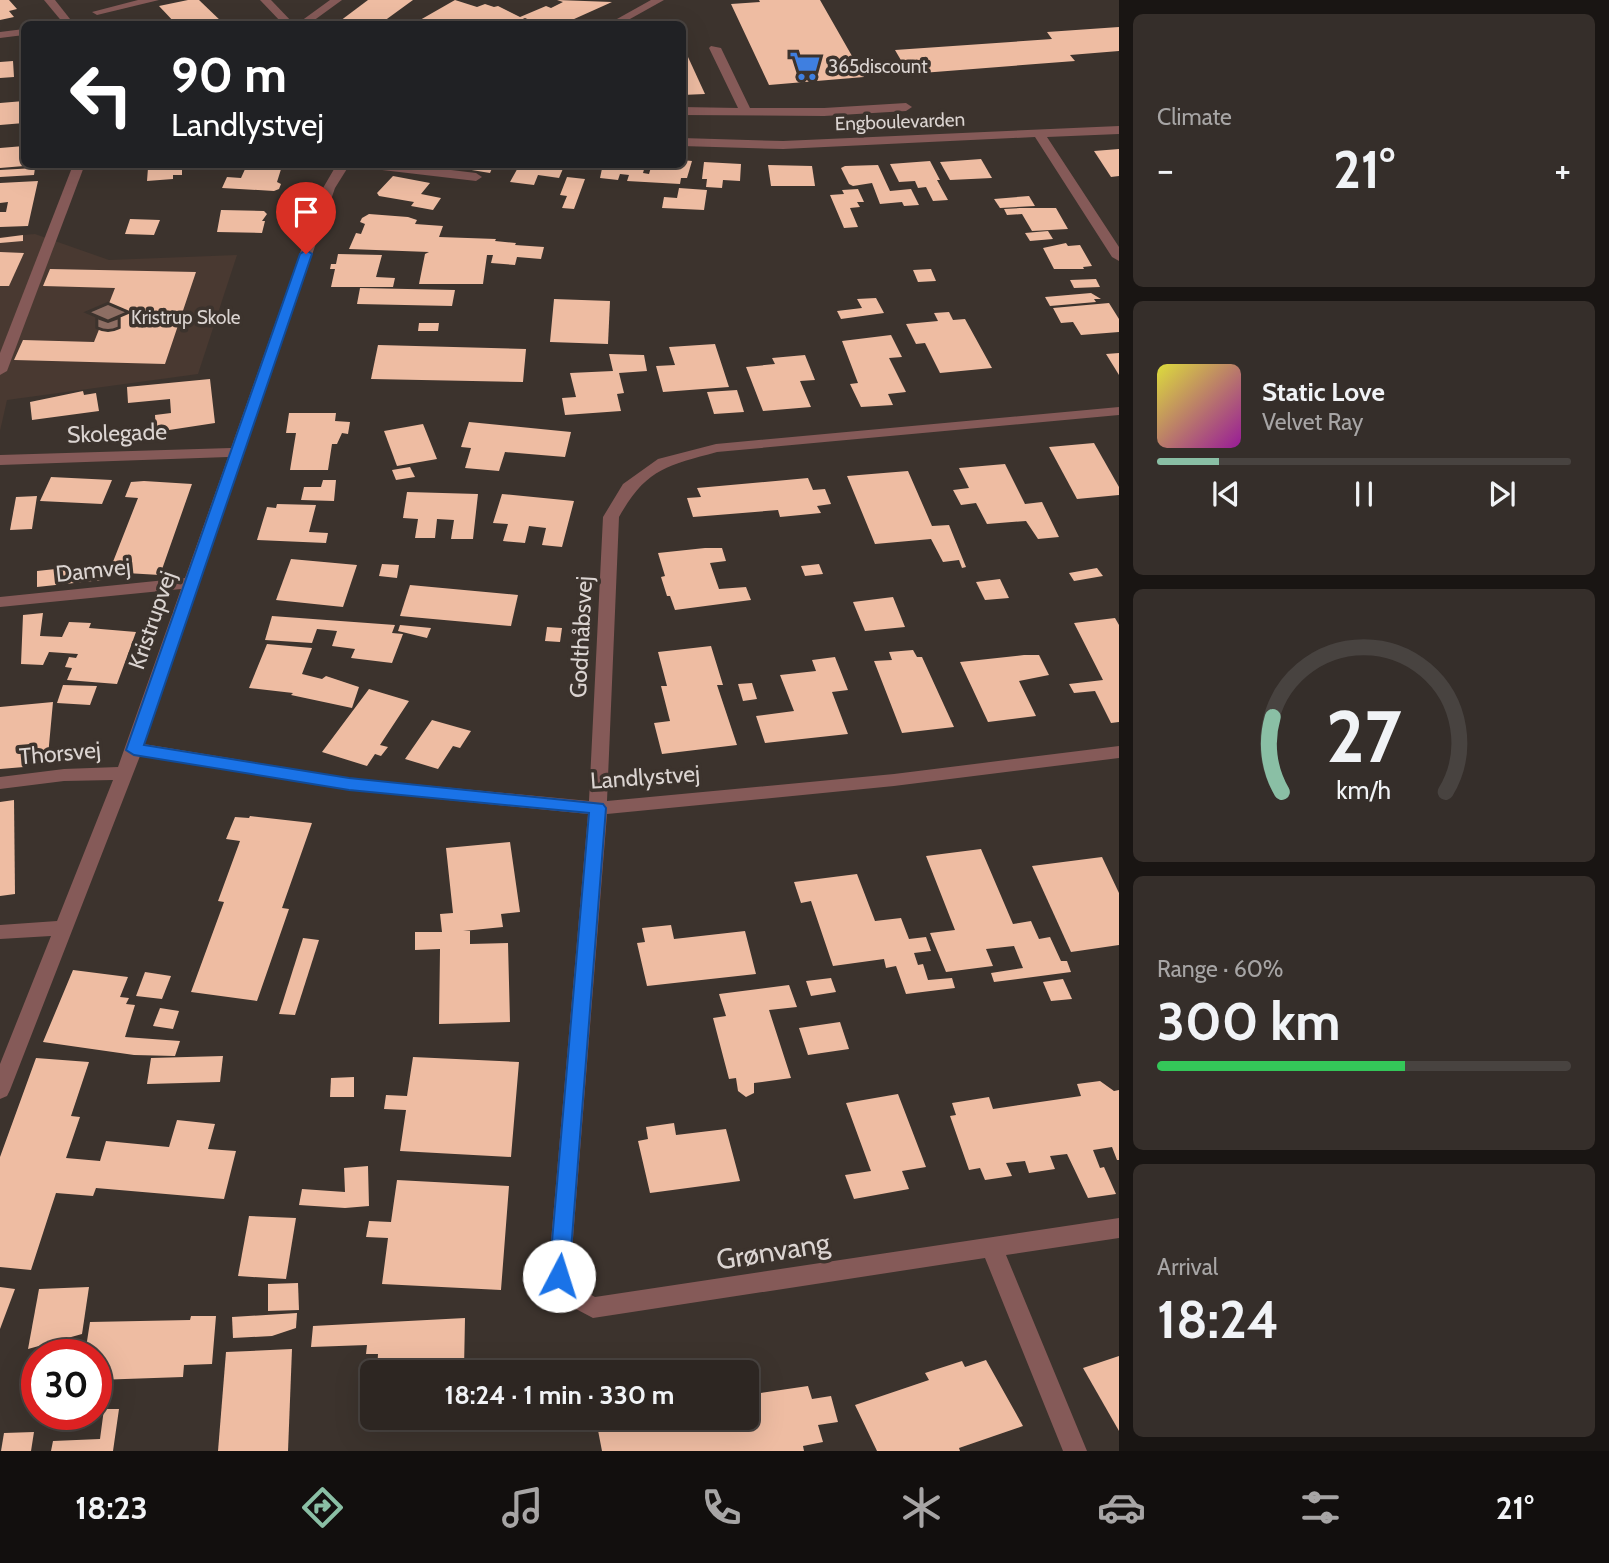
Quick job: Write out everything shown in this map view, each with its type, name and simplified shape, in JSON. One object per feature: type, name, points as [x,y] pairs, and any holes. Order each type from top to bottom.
[{"type":"street","points":[[49,0],[66,21]]},
{"type":"street","points":[[97,12],[154,0]]},
{"type":"street","points":[[265,0],[286,21]]},
{"type":"street","points":[[306,21],[337,0]]},
{"type":"street","points":[[620,21],[659,0]]},
{"type":"street","points":[[0,35],[21,32]]},
{"type":"street","points":[[715,48],[746,112]]},
{"type":"street","points":[[686,111],[824,112],[905,107]]},
{"type":"street","name":"Engboulevarden","points":[[686,142],[783,145],[1119,130]]},
{"type":"street","points":[[1039,134],[1119,257]]},
{"type":"street","points":[[0,371],[78,168]]},
{"type":"street","name":"Kristrupvej","points":[[0,1090],[134,750],[329,188],[342,168]]},
{"type":"street","points":[[399,168],[476,177]]},
{"type":"street","name":"Godthåbsvej","points":[[567,1293],[559,1276],[598,808],[611,517],[628,487],[663,462],[716,447],[1119,411]]},
{"type":"street","name":"Skolegade","points":[[0,460],[236,452]]},
{"type":"street","name":"Damvej","points":[[0,602],[191,583]]},
{"type":"street","name":"Landlystvej","points":[[134,750],[349,784],[598,808],[894,780],[1119,752]]},
{"type":"street","name":"Thorsvej","points":[[0,783],[64,775],[125,772]]},
{"type":"street","points":[[0,932],[63,929]]},
{"type":"street","name":"Grønvang","points":[[567,1293],[593,1308],[1119,1228]]},
{"type":"street","points":[[992,1248],[1074,1451]]},
{"type":"shaded area","name":"Kristrup Skole","points":[[35,234],[109,260],[237,255],[198,374],[7,400],[0,431],[0,237]]},
{"type":"building","points":[[0,0],[9,0],[17,9],[9,11],[14,17],[0,20]]},
{"type":"building","points":[[199,0],[221,21],[173,21],[159,6]]},
{"type":"building","points":[[368,0],[413,0],[384,21],[340,21]]},
{"type":"building","points":[[455,0],[477,7],[485,4],[498,6],[520,17],[563,2],[557,0],[612,2],[570,21],[532,21],[525,18],[518,21],[418,21]]},
{"type":"building","points":[[759,0],[820,0],[864,77],[769,85],[731,4],[760,2]]},
{"type":"building","points":[[1119,27],[1119,51],[1070,55],[1075,61],[909,74],[895,50],[1052,39],[1047,32]]},
{"type":"building","points":[[688,57],[705,94],[686,95]]},
{"type":"building","points":[[13,61],[14,77],[0,78],[0,62]]},
{"type":"building","points":[[21,101],[21,123],[0,125],[0,103]]},
{"type":"building","points":[[21,146],[21,166],[0,168],[0,148]]},
{"type":"building","points":[[1119,149],[1119,176],[1111,177],[1094,151]]},
{"type":"building","points":[[981,159],[992,178],[950,180],[940,162]]},
{"type":"building","points":[[686,160],[692,161],[687,178],[681,178],[680,184],[627,181],[629,175],[620,174],[618,180],[600,178],[602,168],[644,168],[643,173],[649,174],[651,168],[686,168]]},
{"type":"building","points":[[930,161],[948,200],[933,201],[926,187],[918,188],[915,181],[899,182],[890,164]]},
{"type":"building","points":[[704,162],[741,164],[740,181],[723,180],[722,188],[706,187],[707,179],[702,179]]},
{"type":"building","points":[[768,165],[812,166],[815,186],[771,186]]},
{"type":"building","points":[[878,165],[890,191],[911,189],[919,205],[904,206],[902,202],[880,204],[872,183],[853,186],[849,184],[841,168]]},
{"type":"building","points":[[35,168],[34,175],[0,177],[0,170]]},
{"type":"building","points":[[148,168],[182,168],[182,175],[173,175],[173,179],[147,181]]},
{"type":"building","points":[[246,168],[281,168],[277,182],[281,184],[279,189],[274,191],[222,188],[227,177],[241,178]]},
{"type":"building","points":[[459,168],[492,168],[490,173]]},
{"type":"building","points":[[518,168],[563,168],[559,178],[538,175],[534,185],[510,182]]},
{"type":"building","points":[[393,176],[430,183],[421,194],[441,198],[433,210],[411,206],[414,202],[379,196],[377,193]]},
{"type":"building","points":[[567,177],[585,179],[574,209],[562,208],[567,196],[560,195]]},
{"type":"building","points":[[38,181],[28,226],[0,227],[0,212],[6,212],[8,202],[0,203],[0,183]]},
{"type":"building","points":[[679,188],[707,190],[704,210],[662,208],[664,197],[677,198]]},
{"type":"building","points":[[858,189],[864,202],[857,202],[860,207],[850,208],[858,227],[844,228],[830,195],[844,194],[842,190]]},
{"type":"building","points":[[1029,196],[1035,206],[1000,208],[994,199]]},
{"type":"building","points":[[1056,208],[1068,229],[1032,231],[1022,214],[1007,215],[1004,209]]},
{"type":"building","points":[[221,210],[264,211],[267,214],[262,221],[265,221],[262,233],[217,232]]},
{"type":"building","points":[[369,214],[408,217],[417,220],[415,224],[443,226],[439,237],[496,239],[495,241],[516,243],[515,245],[544,247],[541,259],[517,257],[515,265],[491,263],[493,255],[487,255],[483,284],[419,284],[425,254],[429,252],[349,249],[356,233],[361,234],[365,224],[360,222],[362,218]]},
{"type":"building","points":[[130,219],[160,220],[154,235],[125,234]]},
{"type":"building","points":[[1048,231],[1053,239],[1030,241],[1025,233]]},
{"type":"building","points":[[23,235],[23,241],[0,243],[0,238]]},
{"type":"building","points":[[1066,243],[1068,246],[1080,245],[1092,266],[1083,267],[1084,269],[1054,269],[1043,248]]},
{"type":"building","points":[[0,252],[24,253],[9,286],[0,286]]},
{"type":"building","points":[[338,254],[382,255],[376,277],[395,278],[393,287],[331,287],[335,269],[330,269],[331,264],[336,264]]},
{"type":"building","points":[[50,269],[196,272],[165,364],[14,360],[23,340],[94,342],[104,317],[99,317],[101,311],[106,311],[115,288],[43,286]]},
{"type":"building","points":[[931,269],[936,281],[918,282],[913,270]]},
{"type":"building","points":[[1096,279],[1100,287],[1074,288],[1070,280]]},
{"type":"building","points":[[360,288],[455,290],[452,306],[357,304]]},
{"type":"building","points":[[1091,293],[1101,299],[1094,299],[1096,302],[1050,306],[1045,297]]},
{"type":"building","points":[[876,298],[884,313],[841,319],[837,311],[862,308],[857,299]]},
{"type":"building","points":[[554,299],[610,301],[608,344],[550,342]]},
{"type":"building","points":[[1109,303],[1119,319],[1119,332],[1081,335],[1073,322],[1061,323],[1053,308]]},
{"type":"building","points":[[949,312],[953,320],[965,319],[992,368],[940,373],[925,343],[916,344],[906,324],[938,321],[934,313]]},
{"type":"building","points":[[419,323],[439,323],[438,331],[418,331]]},
{"type":"building","points":[[891,335],[902,357],[889,358],[906,392],[888,394],[893,405],[861,407],[850,384],[858,383],[842,341]]},
{"type":"building","points":[[715,344],[729,387],[663,392],[656,366],[675,365],[669,347]]},
{"type":"building","points":[[378,345],[526,349],[523,382],[371,379]]},
{"type":"building","points":[[1119,353],[1119,375],[1106,354]]},
{"type":"building","points":[[609,354],[644,355],[647,371],[619,373],[624,393],[617,394],[621,411],[565,415],[562,398],[576,397],[570,373],[613,371]]},
{"type":"building","points":[[805,355],[815,380],[800,381],[811,407],[763,411],[746,367],[775,364],[772,358]]},
{"type":"building","points":[[210,379],[215,423],[156,432],[155,415],[171,413],[170,399],[128,403],[127,387]]},
{"type":"building","points":[[737,390],[744,412],[714,414],[707,392]]},
{"type":"building","points":[[83,391],[84,395],[96,393],[99,411],[32,420],[30,402]]},
{"type":"building","points":[[289,413],[336,413],[335,421],[350,422],[348,434],[342,433],[337,444],[332,444],[328,470],[290,470],[296,433],[286,433]]},
{"type":"building","points":[[469,422],[571,432],[565,457],[505,452],[499,471],[465,468],[471,448],[461,447]]},
{"type":"building","points":[[423,424],[437,459],[397,466],[384,431]]},
{"type":"building","points":[[1094,443],[1119,487],[1119,495],[1077,499],[1049,447]]},
{"type":"building","points":[[1005,464],[1025,504],[1042,502],[1059,537],[1038,539],[1026,521],[987,524],[976,503],[961,505],[953,490],[969,488],[959,468]]},
{"type":"building","points":[[410,467],[415,477],[396,480],[392,470]]},
{"type":"building","points":[[908,471],[932,526],[949,525],[966,567],[962,568],[959,560],[943,562],[931,539],[875,544],[847,476]]},
{"type":"building","points":[[51,477],[112,480],[102,504],[40,501]]},
{"type":"building","points":[[808,478],[813,490],[825,489],[831,504],[817,506],[821,513],[780,517],[778,510],[693,517],[687,498],[701,497],[697,488]]},
{"type":"building","points":[[323,480],[336,480],[334,501],[301,500],[304,487],[321,487]]},
{"type":"building","points":[[131,482],[192,484],[160,575],[109,572],[138,498],[125,497]]},
{"type":"building","points":[[407,492],[478,494],[473,539],[451,539],[454,520],[437,519],[435,538],[415,538],[418,519],[403,518]]},
{"type":"building","points":[[502,494],[574,501],[562,547],[542,545],[546,528],[529,526],[525,543],[503,541],[508,524],[493,523]]},
{"type":"building","points":[[37,496],[32,529],[10,530],[16,497]]},
{"type":"building","points":[[277,504],[316,505],[309,532],[328,533],[326,543],[257,540],[267,507],[276,508]]},
{"type":"building","points":[[722,548],[726,561],[710,563],[719,589],[746,587],[751,600],[675,610],[661,577],[665,576],[658,553]]},
{"type":"building","points":[[291,559],[357,565],[343,607],[276,600]]},
{"type":"building","points":[[102,564],[102,580],[37,587],[37,571]]},
{"type":"building","points":[[382,564],[399,565],[397,578],[379,576]]},
{"type":"building","points":[[819,564],[823,574],[805,576],[801,566]]},
{"type":"building","points":[[1097,568],[1103,576],[1074,581],[1069,573]]},
{"type":"building","points":[[1000,579],[1009,598],[985,600],[976,582]]},
{"type":"building","points":[[410,585],[518,595],[511,626],[400,616]]},
{"type":"building","points":[[893,597],[905,627],[865,631],[853,602]]},
{"type":"building","points":[[43,613],[40,636],[62,637],[69,622],[91,623],[89,628],[136,632],[117,684],[67,680],[72,668],[65,667],[69,657],[76,658],[78,654],[49,652],[43,665],[21,664],[23,615]]},
{"type":"building","points":[[272,616],[395,625],[392,633],[403,634],[392,663],[351,658],[355,649],[332,646],[337,631],[317,629],[312,643],[265,640]]},
{"type":"building","points":[[1115,618],[1119,625],[1119,722],[1111,723],[1095,691],[1074,693],[1069,684],[1103,680],[1074,623]]},
{"type":"building","points":[[400,625],[431,628],[427,638],[398,631]]},
{"type":"building","points":[[547,627],[562,628],[560,642],[545,641]]},
{"type":"building","points":[[267,644],[312,648],[302,674],[322,679],[326,676],[359,687],[352,708],[291,695],[293,693],[249,688]]},
{"type":"building","points":[[711,646],[723,685],[717,685],[737,745],[662,754],[654,723],[670,721],[661,686],[667,686],[658,652]]},
{"type":"building","points":[[913,650],[917,657],[922,657],[954,727],[902,733],[874,661],[892,660],[889,652]]},
{"type":"building","points":[[1039,655],[1049,675],[1019,681],[1036,716],[988,722],[960,662]]},
{"type":"building","points":[[835,657],[848,690],[832,692],[848,734],[765,743],[756,716],[794,711],[780,675],[816,671],[812,660]]},
{"type":"building","points":[[752,683],[757,699],[743,701],[738,684]]},
{"type":"building","points":[[63,685],[97,686],[90,705],[57,703]]},
{"type":"building","points":[[369,689],[409,701],[380,745],[388,747],[381,756],[375,754],[367,766],[322,752]]},
{"type":"building","points":[[53,702],[48,756],[24,758],[24,767],[0,769],[0,707]]},
{"type":"building","points":[[432,720],[471,731],[460,748],[453,746],[438,769],[405,759]]},
{"type":"building","points":[[14,800],[15,894],[0,896],[0,802]]},
{"type":"building","points":[[250,816],[312,823],[282,908],[289,909],[257,1001],[191,992],[224,902],[218,901],[240,841],[226,839],[235,817]]},
{"type":"building","points":[[510,842],[520,912],[501,914],[503,927],[463,931],[470,931],[470,944],[508,943],[510,1022],[439,1024],[440,949],[415,950],[415,932],[442,932],[440,914],[453,913],[446,848]]},
{"type":"building","points":[[981,849],[1013,924],[1031,921],[1039,939],[1050,937],[1061,961],[1067,961],[1071,972],[994,982],[991,973],[1023,968],[1014,946],[986,949],[993,966],[946,972],[930,933],[955,930],[926,856]]},
{"type":"building","points":[[1102,857],[1119,893],[1119,945],[1071,952],[1032,866]]},
{"type":"building","points":[[857,874],[875,921],[901,918],[909,939],[926,937],[931,951],[914,953],[918,965],[923,964],[928,980],[952,978],[955,988],[906,994],[896,966],[886,968],[884,959],[833,966],[811,901],[801,903],[794,882]]},
{"type":"building","points":[[671,925],[674,939],[745,931],[756,974],[647,986],[637,943],[645,942],[642,928]]},
{"type":"building","points":[[303,938],[319,940],[295,1015],[279,1014]]},
{"type":"building","points":[[73,970],[128,977],[120,997],[129,998],[126,1004],[135,1005],[125,1037],[180,1041],[175,1056],[134,1055],[43,1042]]},
{"type":"building","points":[[145,972],[171,976],[162,999],[136,996]]},
{"type":"building","points":[[831,978],[836,992],[811,996],[806,981]]},
{"type":"building","points":[[1063,979],[1072,999],[1051,1001],[1043,982]]},
{"type":"building","points":[[789,985],[797,1007],[769,1010],[791,1078],[754,1083],[754,1093],[746,1097],[738,1091],[736,1078],[729,1079],[713,1018],[726,1016],[719,994]]},
{"type":"building","points":[[160,1008],[179,1011],[173,1029],[153,1026]]},
{"type":"building","points":[[840,1022],[849,1049],[808,1055],[799,1028]]},
{"type":"building","points":[[223,1056],[220,1082],[147,1084],[151,1058]]},
{"type":"building","points":[[413,1057],[519,1062],[511,1157],[400,1151],[406,1110],[384,1109],[386,1095],[407,1096]]},
{"type":"building","points":[[36,1058],[89,1062],[71,1116],[80,1117],[66,1158],[100,1161],[106,1141],[169,1147],[177,1120],[215,1124],[208,1149],[236,1151],[224,1199],[96,1188],[93,1196],[56,1193],[31,1270],[0,1267],[0,1157]]},
{"type":"building","points":[[354,1077],[354,1097],[330,1097],[331,1078]]},
{"type":"building","points":[[1100,1081],[1114,1091],[1119,1090],[1119,1160],[1112,1147],[1093,1150],[1100,1168],[1104,1167],[1116,1194],[1088,1198],[1067,1154],[1050,1156],[1055,1169],[1029,1173],[1025,1161],[1006,1163],[1012,1176],[985,1180],[980,1168],[969,1170],[950,1116],[956,1115],[952,1103],[989,1097],[993,1109],[1081,1096],[1077,1084]]},
{"type":"building","points":[[898,1094],[926,1167],[902,1171],[909,1189],[854,1199],[845,1175],[871,1171],[846,1103]]},
{"type":"building","points":[[674,1123],[676,1135],[726,1129],[740,1181],[650,1193],[638,1141],[648,1139],[646,1127]]},
{"type":"building","points":[[368,1166],[369,1206],[345,1208],[299,1205],[302,1189],[345,1192],[344,1168]]},
{"type":"building","points":[[397,1180],[509,1186],[501,1290],[382,1284],[388,1238],[366,1237],[369,1221],[391,1222]]},
{"type":"building","points":[[249,1216],[296,1218],[286,1279],[238,1276]]},
{"type":"building","points":[[298,1283],[299,1310],[268,1311],[268,1284]]},
{"type":"building","points":[[0,1287],[15,1289],[0,1329]]},
{"type":"building","points":[[89,1287],[82,1334],[64,1339],[30,1339],[39,1289]]},
{"type":"building","points":[[297,1313],[296,1328],[272,1336],[233,1338],[232,1317]]},
{"type":"building","points":[[191,1316],[216,1316],[212,1364],[184,1365],[183,1377],[112,1379],[112,1339],[87,1339],[90,1322],[190,1320]]},
{"type":"building","points":[[465,1318],[464,1360],[378,1360],[378,1354],[366,1354],[367,1345],[311,1347],[313,1326]]},
{"type":"building","points":[[292,1349],[288,1451],[218,1451],[226,1352]]},
{"type":"building","points":[[1119,1356],[1119,1431],[1083,1368]]},
{"type":"building","points":[[986,1360],[1023,1426],[959,1448],[960,1451],[877,1451],[855,1405],[929,1380],[925,1373],[962,1361],[965,1367]]},
{"type":"building","points":[[808,1386],[812,1399],[831,1396],[838,1422],[818,1425],[823,1442],[803,1446],[804,1451],[602,1451],[598,1430],[759,1430],[759,1393]]},
{"type":"building","points":[[112,1409],[119,1409],[113,1451],[51,1451],[53,1441],[100,1439],[101,1430],[112,1430]]},
{"type":"building","points":[[34,1432],[31,1451],[1,1451],[4,1433]]},
{"type":"place","name":"365discount","points":[[805,66]]},
{"type":"place","name":"Kristrup Skole","points":[[108,317]]},
{"type":"route","points":[[306,254],[134,750],[349,784],[598,808],[559,1276]]}]
